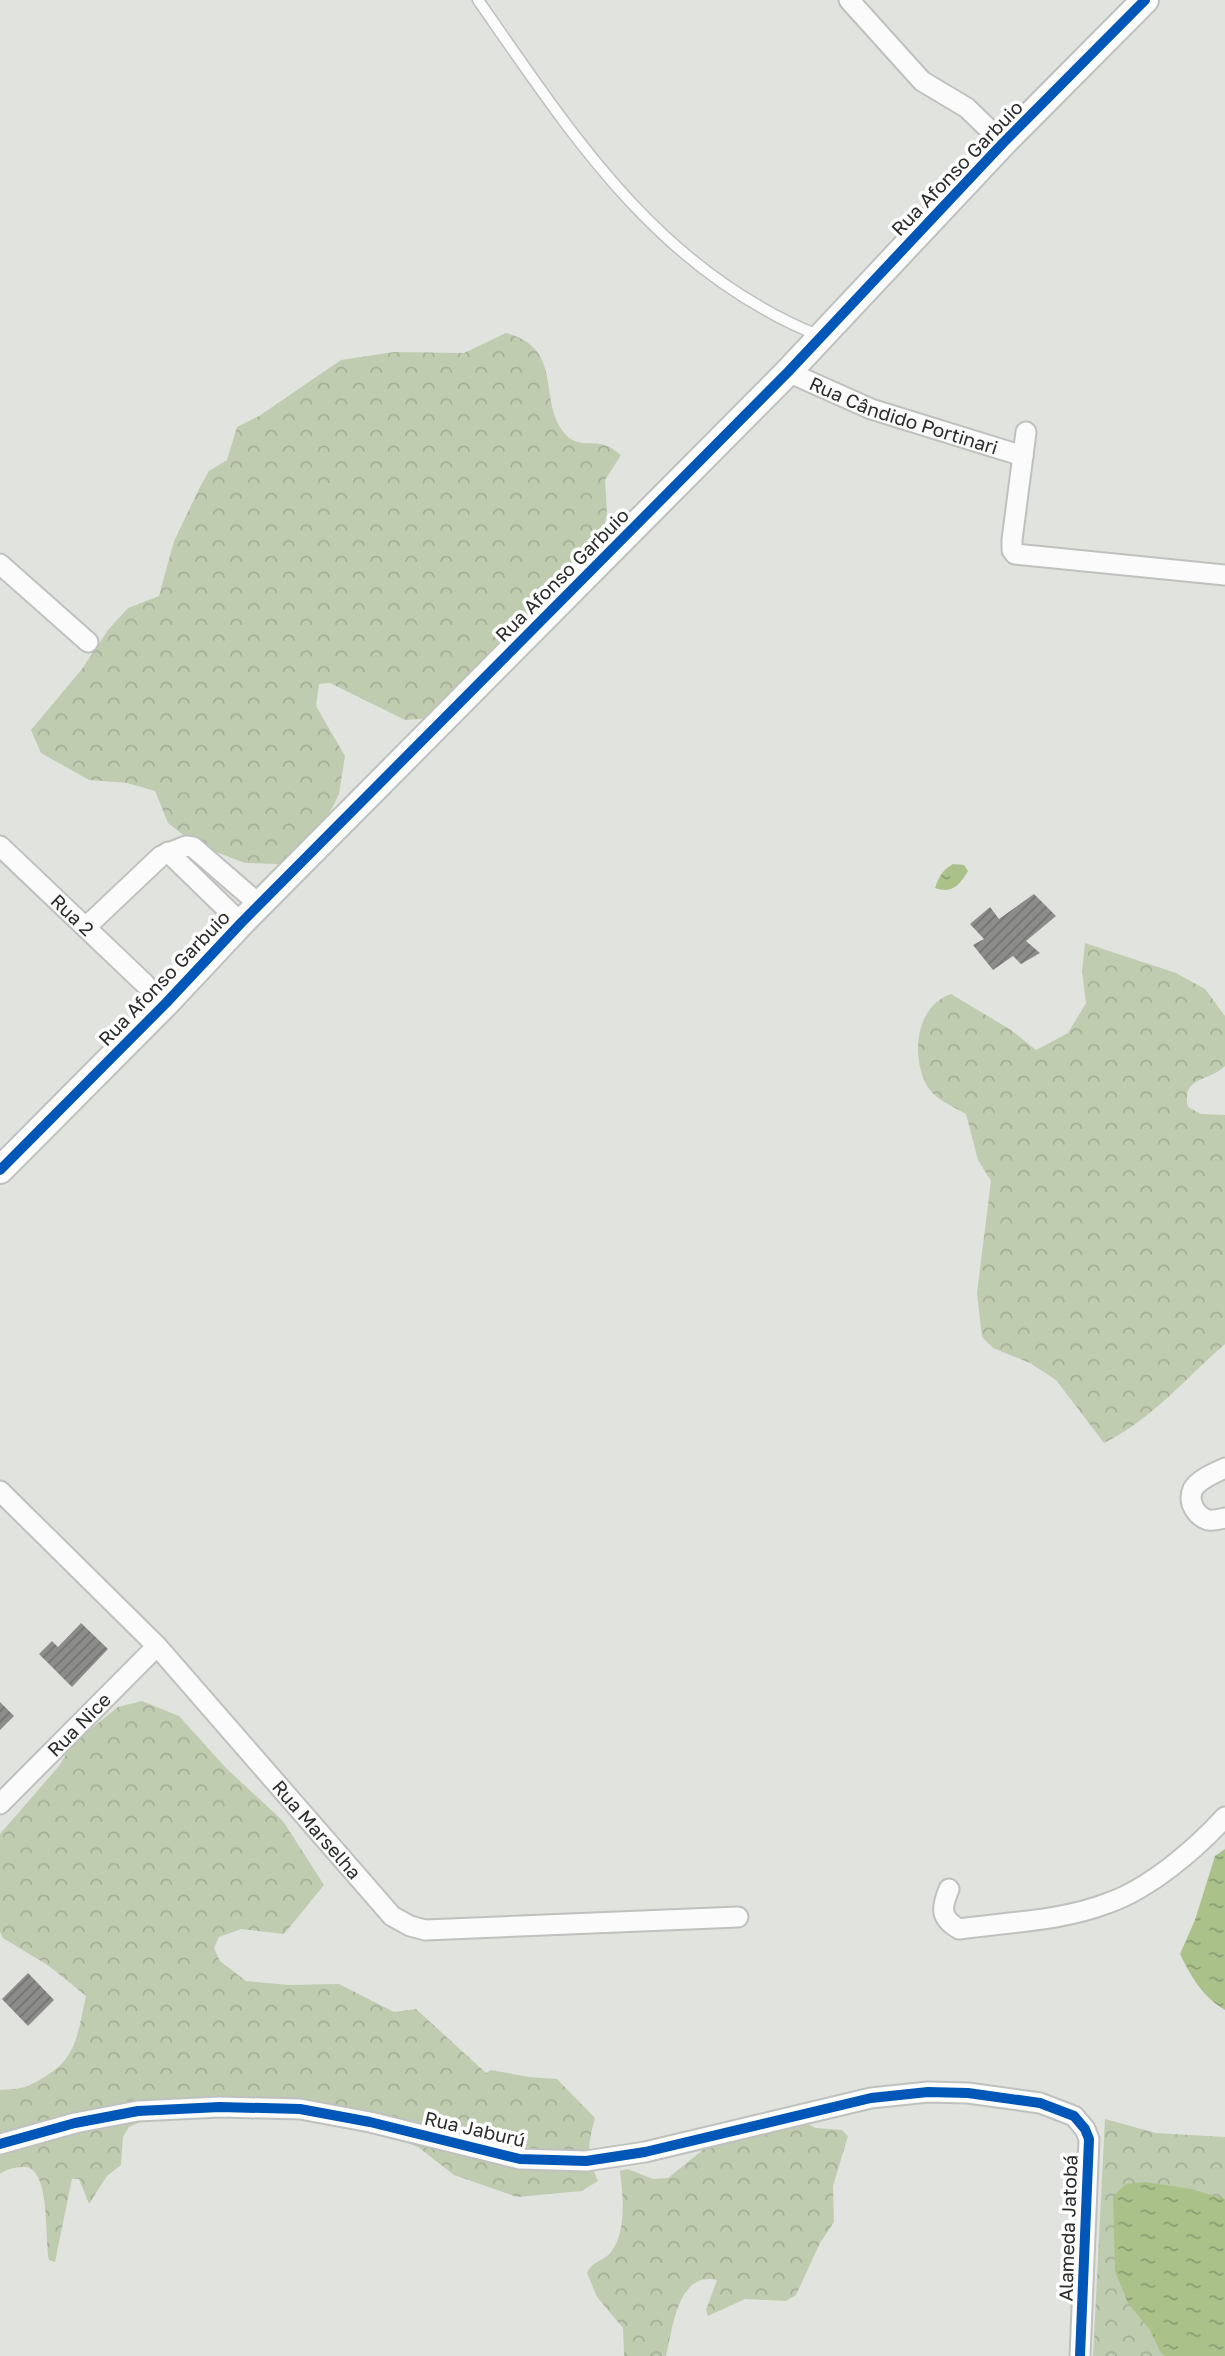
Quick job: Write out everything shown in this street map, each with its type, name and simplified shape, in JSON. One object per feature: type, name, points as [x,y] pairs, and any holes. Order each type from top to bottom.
[{"type":"street","points":[[849,0],[922,81],[967,108],[1003,143]]},
{"type":"street","name":"Rua Afonso Garbuio","points":[[0,1170],[788,372],[1003,143],[1146,0]]},
{"type":"street","name":"Rua Cândido Portinari","points":[[788,372],[871,409],[1023,456]]},
{"type":"street","name":"Rua Cândido Portinari","points":[[1026,432],[1012,540],[1015,554],[1225,575]]},
{"type":"street","points":[[0,564],[88,642]]},
{"type":"street","name":"Rua 2","points":[[0,846],[145,984]]},
{"type":"street","points":[[86,927],[161,856],[186,846],[193,847],[260,905]]},
{"type":"street","points":[[168,852],[241,923]]},
{"type":"street","points":[[1225,1468],[1208,1476],[1194,1488],[1191,1500],[1196,1513],[1209,1520],[1225,1518]]},
{"type":"street","name":"Rua Marselha","points":[[0,1491],[157,1646],[392,1916],[410,1926],[425,1930],[738,1917]]},
{"type":"street","name":"Rua Nice","points":[[0,1804],[157,1646]]},
{"type":"street","points":[[949,1889],[944,1902],[944,1914],[950,1923],[959,1929],[1069,1914],[1109,1903],[1153,1881],[1225,1817]]},
{"type":"street","name":"Rua Jaburú","points":[[0,2144],[75,2123],[138,2111],[220,2107],[300,2109],[370,2122],[520,2159],[586,2161],[645,2151],[871,2098],[928,2092],[968,2093],[1040,2103],[1065,2112]]},
{"type":"street","name":"Alameda Jatobá","points":[[1065,2112],[1074,2116],[1085,2129],[1089,2139],[1080,2356]]},
{"type":"lane","points":[[478,0],[596,164],[639,213],[693,262],[791,325],[820,337]]},
{"type":"green space","points":[[506,333],[525,341],[536,351],[543,364],[557,422],[566,435],[580,443],[601,444],[621,455],[605,480],[607,513],[601,543],[435,718],[405,720],[330,683],[319,684],[316,706],[345,756],[339,794],[320,832],[299,854],[279,864],[245,863],[195,844],[168,823],[155,791],[127,783],[89,780],[41,753],[31,730],[128,608],[159,596],[174,541],[209,471],[227,460],[237,427],[259,416],[341,360],[394,352],[464,353]]},
{"type":"green space","points":[[1085,943],[1176,973],[1205,989],[1225,1016],[1225,1066],[1192,1085],[1187,1097],[1188,1107],[1201,1114],[1225,1115],[1225,1344],[1153,1411],[1104,1443],[1056,1380],[1030,1363],[993,1348],[982,1337],[977,1293],[991,1181],[978,1160],[966,1114],[938,1098],[926,1084],[921,1072],[918,1046],[920,1032],[930,1009],[951,994],[1011,1030],[1036,1050],[1068,1033],[1086,1003],[1082,971]]},
{"type":"green space","points":[[142,1701],[179,1716],[226,1768],[283,1821],[324,1885],[284,1934],[241,1929],[219,1937],[214,1948],[220,1961],[246,1981],[289,1985],[339,1984],[394,2012],[416,2009],[486,2073],[491,2070],[557,2079],[595,2118],[589,2150],[598,2181],[582,2191],[517,2197],[454,2175],[418,2147],[397,2139],[368,2120],[176,2106],[129,2127],[123,2137],[121,2165],[107,2176],[89,2204],[79,2179],[72,2179],[55,2262],[49,2260],[45,2204],[38,2177],[31,2169],[21,2167],[0,2174],[0,2090],[29,2085],[57,2069],[75,2042],[86,1996],[49,1966],[3,1938],[0,1932],[0,1834],[59,1766],[72,1744],[118,1707]]},
{"type":"green space","points":[[786,2115],[816,2128],[842,2130],[848,2136],[833,2186],[834,2222],[820,2243],[796,2295],[786,2301],[745,2299],[708,2316],[706,2310],[717,2280],[704,2280],[693,2284],[679,2304],[666,2356],[624,2356],[623,2328],[597,2297],[587,2273],[611,2252],[620,2234],[623,2213],[620,2171],[628,2169],[653,2179],[668,2178],[720,2136]]},
{"type":"green space","points":[[1105,2119],[1156,2133],[1225,2137],[1225,2356],[1093,2356]]},
{"type":"water","points":[[953,864],[964,865],[968,871],[962,880],[951,889],[935,888],[942,874]]},
{"type":"water","points":[[1225,1849],[1225,2010],[1198,1986],[1180,1954],[1195,1920],[1215,1856]]},
{"type":"water","points":[[1145,2182],[1191,2189],[1225,2199],[1225,2356],[1165,2356],[1150,2330],[1128,2303],[1115,2271],[1113,2196],[1126,2184]]},
{"type":"building","points":[[1034,894],[1056,916],[1026,941],[1040,953],[1021,964],[1013,956],[993,970],[973,945],[984,939],[970,924],[990,907],[999,919]]},
{"type":"building","points":[[81,1623],[108,1649],[72,1687],[39,1654],[52,1641],[58,1647]]},
{"type":"building","points":[[0,1702],[14,1716],[0,1730]]},
{"type":"building","points":[[28,1973],[54,2000],[28,2026],[2,1999]]},
{"type":"cycle path","points":[[0,1170],[788,372],[1003,143],[1145,0]]},
{"type":"cycle path","points":[[0,2144],[75,2123],[138,2111],[220,2107],[300,2109],[370,2122],[520,2159],[586,2161],[645,2152],[871,2098],[928,2092],[968,2093],[1040,2103],[1074,2116],[1085,2129],[1089,2139],[1080,2356]]}]
